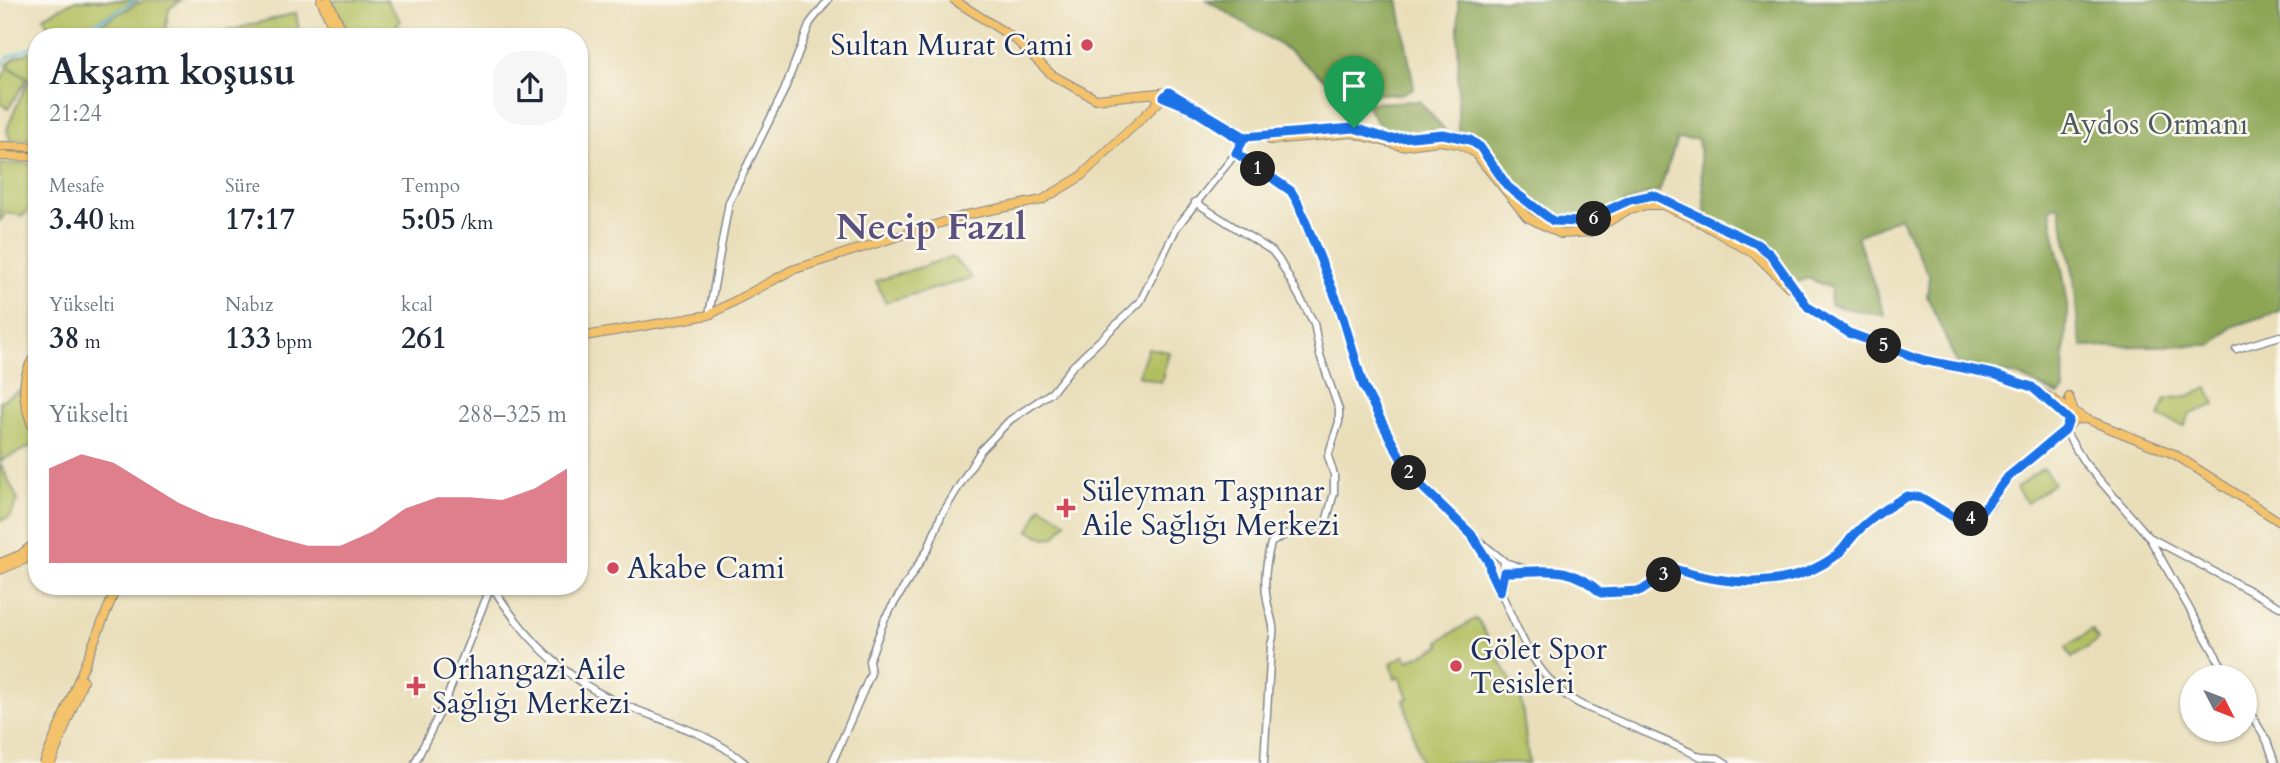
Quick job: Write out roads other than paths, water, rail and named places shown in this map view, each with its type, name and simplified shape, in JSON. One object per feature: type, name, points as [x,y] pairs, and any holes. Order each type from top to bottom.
[{"type":"main road","points":[[321,0],[333,28]]},
{"type":"main road","points":[[328,0],[341,28]]},
{"type":"main road","points":[[946,0],[1012,41],[1039,70],[1075,94],[1096,102],[1166,94]]},
{"type":"main road","points":[[954,0],[1015,39],[1040,66],[1083,94],[1107,100],[1140,92],[1166,94],[1244,139],[1354,128],[1409,143],[1443,134],[1470,140],[1519,198],[1544,217],[1559,223],[1596,218],[1642,195],[1663,198],[1757,244],[1770,254],[1808,307],[1856,336],[1923,360],[1993,374],[2032,387],[2072,415],[2174,454],[2280,522]]},
{"type":"main road","points":[[588,335],[709,314],[792,270],[966,215],[1042,200],[1080,177],[1166,94]]},
{"type":"main road","points":[[0,146],[28,147]]},
{"type":"main road","points":[[0,156],[28,157]]},
{"type":"main road","points":[[28,365],[23,379],[28,417]]},
{"type":"main road","points":[[2065,430],[2072,415]]},
{"type":"main road","points":[[0,563],[20,555],[28,548]]},
{"type":"main road","points":[[0,570],[28,557]]},
{"type":"main road","points":[[44,763],[116,595]]},
{"type":"main road","points":[[51,763],[116,595]]},
{"type":"street","points":[[709,314],[729,202],[784,91],[810,23],[828,0]]},
{"type":"street","points":[[832,763],[871,673],[869,661],[884,618],[928,549],[941,516],[976,458],[1010,420],[1052,392],[1072,367],[1140,302],[1165,249],[1195,202],[1236,153],[1244,139]]},
{"type":"street","points":[[1236,153],[1291,191],[1307,220],[1341,311],[1363,385],[1396,450],[1426,492],[1502,560],[1527,569],[1582,576],[1601,593],[1641,591],[1674,569],[1705,579],[1764,582],[1794,579],[1838,554],[1857,531],[1907,496],[1922,498],[1960,521],[1979,515],[2008,477],[2065,430],[2084,462],[2150,537],[2221,665]]},
{"type":"street","points":[[1195,202],[1272,251],[1279,260],[1314,323],[1320,355],[1339,410],[1339,422],[1328,456],[1334,475],[1334,493],[1326,522],[1310,530],[1286,532],[1270,543],[1265,566],[1267,601],[1276,631],[1271,645],[1264,763]]},
{"type":"street","points":[[2236,349],[2280,337]]},
{"type":"street","points":[[1472,535],[1545,674],[1570,699],[1701,757],[1718,758],[1726,763]]},
{"type":"street","points":[[2150,537],[2280,607]]},
{"type":"street","points":[[1489,563],[1502,560]]},
{"type":"street","points":[[1500,592],[1502,560]]},
{"type":"street","points":[[1493,575],[1527,569]]},
{"type":"street","points":[[415,763],[445,702],[488,595]]},
{"type":"street","points":[[498,595],[520,630],[561,667],[614,701],[724,744],[745,763]]},
{"type":"street","points":[[2258,726],[2275,763]]},
{"type":"waterway","points":[[82,28],[110,16],[135,0]]},
{"type":"waterway","points":[[0,66],[10,56],[28,49]]},
{"type":"place","name":"Sultan Murat Cami","points":[[1087,45]]},
{"type":"place","name":"Süleyman Taşpınar Aile Sağlığı Merkezi","points":[[1066,508]]},
{"type":"place","name":"Akabe Cami","points":[[613,568]]},
{"type":"place","name":"Gölet Spor Tesisleri","points":[[1456,666]]},
{"type":"place","name":"Orhangazi Aile Sağlığı Merkezi","points":[[416,686]]},
{"type":"district","name":"Necip Fazıl","points":[[931,226]]},
{"type":"park label","name":"Aydos Ormanı","points":[[2154,124]]}]
